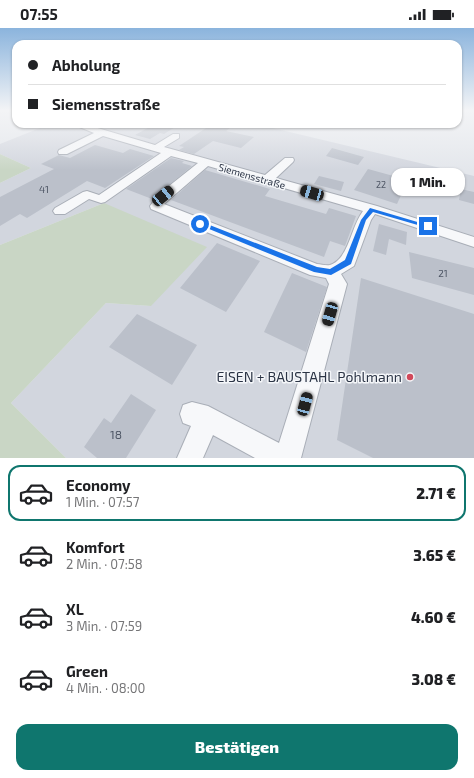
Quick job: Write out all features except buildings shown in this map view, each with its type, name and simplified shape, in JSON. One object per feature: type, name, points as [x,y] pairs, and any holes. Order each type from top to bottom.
[{"type":"street","name":"Siemensstraße","points":[[93,130],[372,209],[474,242]]},
{"type":"street","points":[[63,152],[105,130]]},
{"type":"street","points":[[156,148],[176,136]]},
{"type":"street","points":[[60,211],[87,195],[101,199],[169,152]]},
{"type":"street","points":[[267,180],[290,160]]},
{"type":"street","points":[[205,162],[163,196],[156,206],[316,270],[331,272],[348,262],[364,220],[372,209]]},
{"type":"street","points":[[288,458],[338,284],[331,272]]},
{"type":"street","points":[[190,458],[200,416],[281,458]]},
{"type":"shaded area","points":[[35,130],[281,130],[474,176],[474,458],[66,458],[11,403],[106,303],[151,306],[104,203],[0,245],[0,183],[31,168],[0,154],[0,144]]},
{"type":"green space","points":[[0,154],[31,168],[0,183]]},
{"type":"green space","points":[[104,203],[207,247],[151,306],[106,303],[11,403],[66,458],[0,458],[0,245]]},
{"type":"place","name":"EISEN + BAUSTAHL Pohlmann","points":[[410,377]]},
{"type":"route","points":[[200,224],[316,270],[331,272],[348,262],[364,220],[372,209],[428,226]]}]
